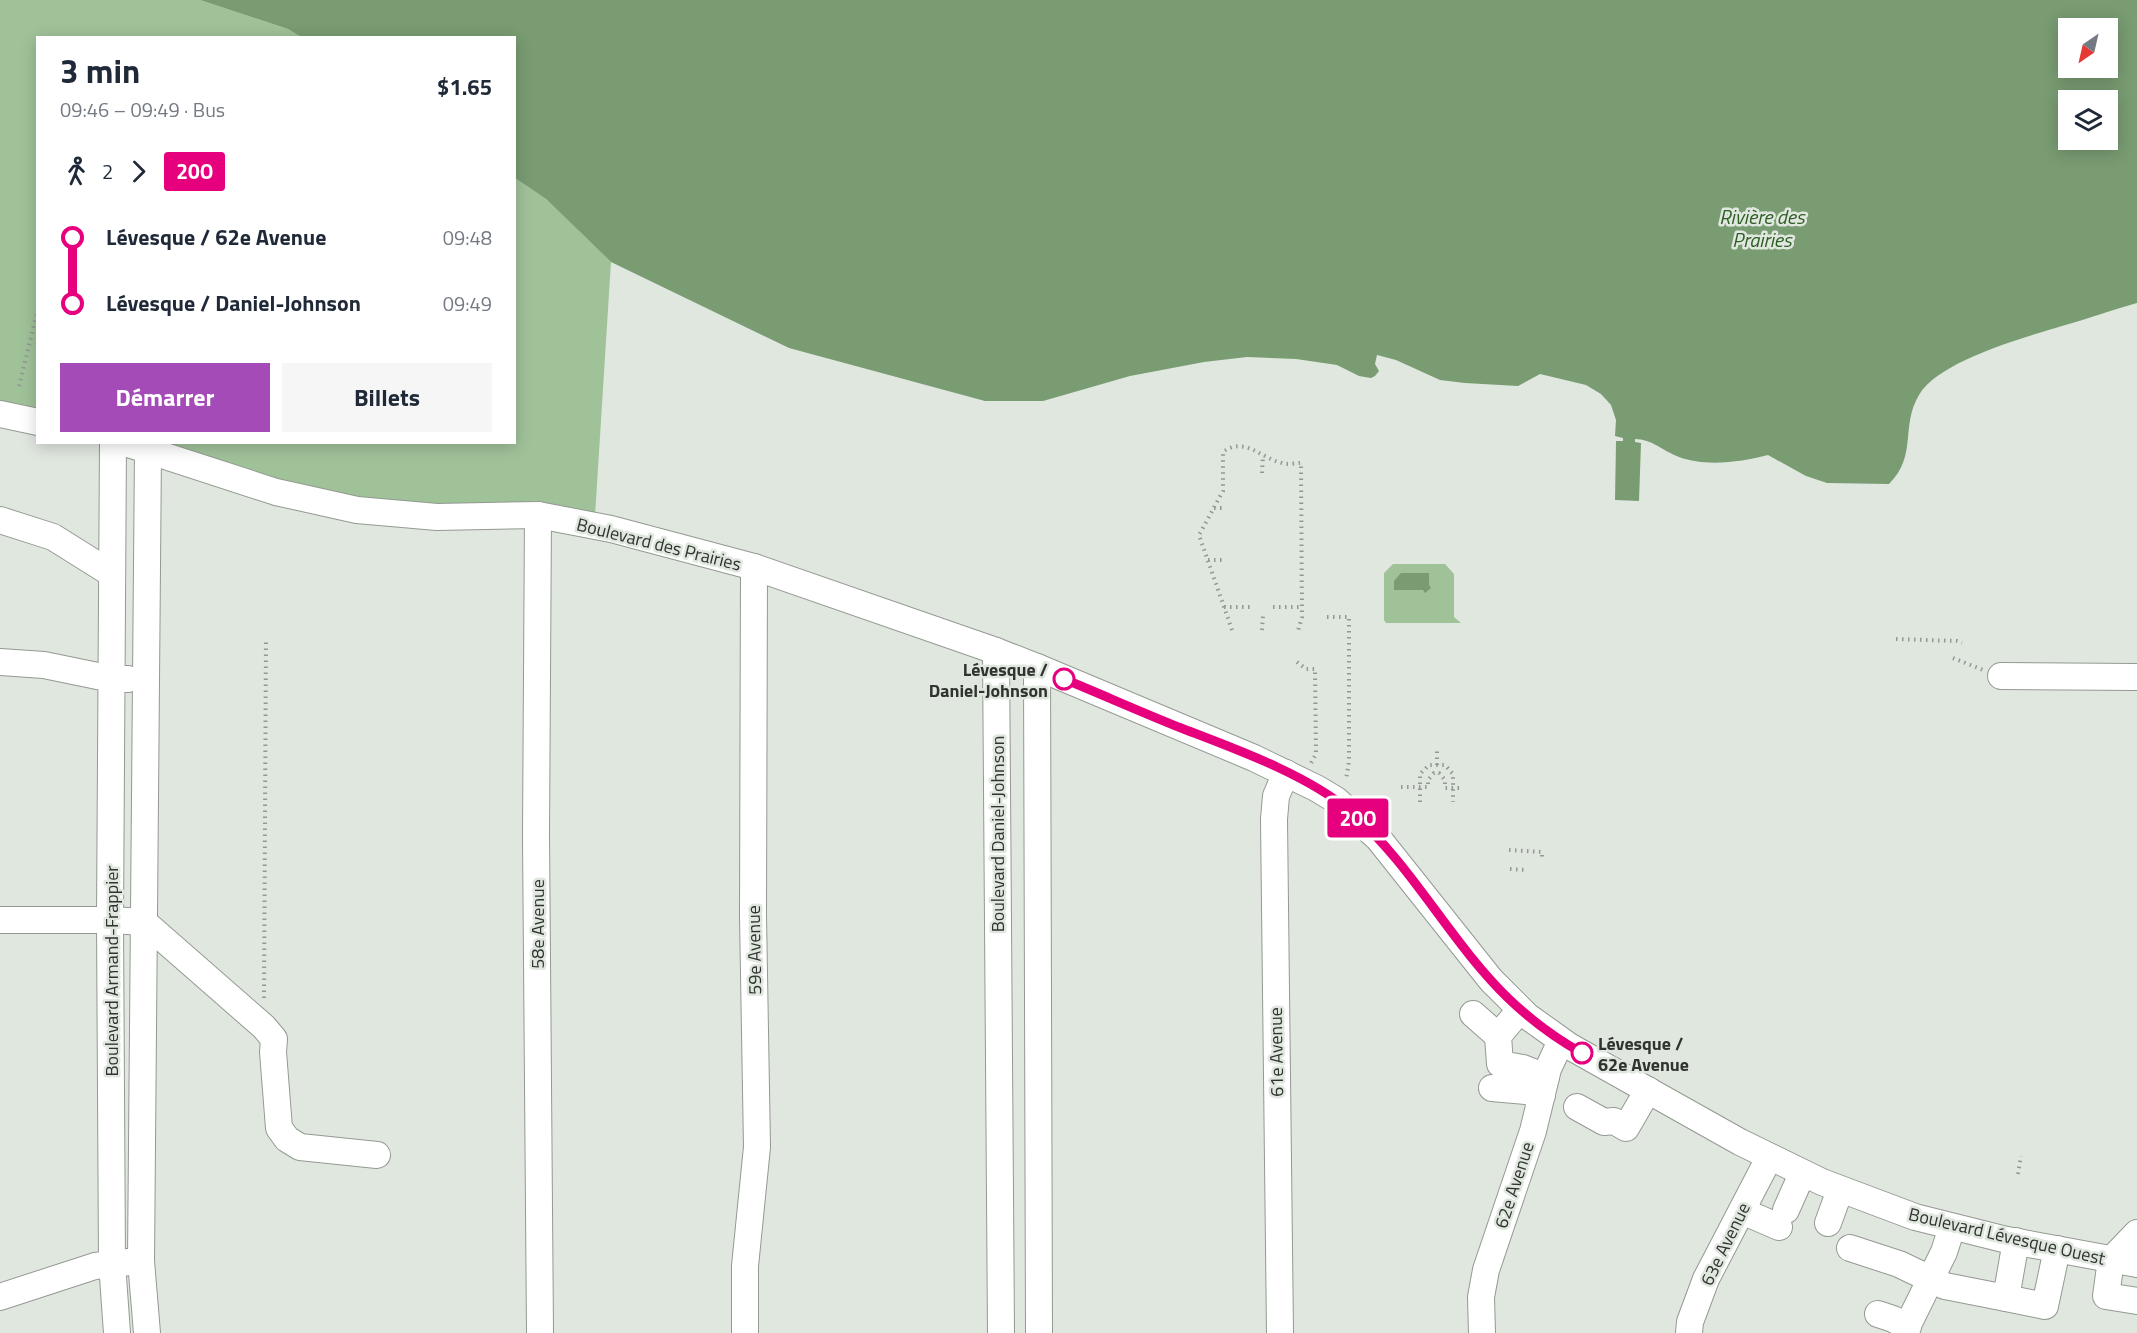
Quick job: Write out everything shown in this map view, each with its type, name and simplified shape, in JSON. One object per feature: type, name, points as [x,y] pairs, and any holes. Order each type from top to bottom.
[{"type":"street","points":[[0,414],[36,422]]},
{"type":"street","name":"Boulevard Armand-Frappier","points":[[113,444],[110,920],[112,1263],[117,1333]]},
{"type":"street","name":"Boulevard des Prairies","points":[[128,444],[276,492],[357,510],[437,517],[538,515],[611,530],[754,567],[996,651],[1177,726]]},
{"type":"street","name":"Boulevard Armand-Frappier","points":[[147,1333],[141,1261],[148,450]]},
{"type":"street","name":"58e Avenue","points":[[538,515],[536,847],[540,1333]]},
{"type":"street","points":[[0,520],[53,537],[112,574]]},
{"type":"street","name":"59e Avenue","points":[[745,1333],[745,1266],[757,1147],[753,916],[754,567]]},
{"type":"street","name":"Boulevard Daniel-Johnson","points":[[996,651],[1001,1333]]},
{"type":"street","points":[[0,662],[44,665],[112,679],[146,679]]},
{"type":"street","points":[[1037,667],[1039,1333]]},
{"type":"street","points":[[2001,676],[2137,677]]},
{"type":"street","name":"Boulevard Lévesque Ouest","points":[[1177,726],[1254,758],[1298,770],[1363,823],[1399,862],[1481,969],[1521,1010],[1562,1041],[1768,1158],[1839,1190],[1894,1210],[1952,1227],[2057,1250],[2137,1264]]},
{"type":"street","name":"61e Avenue","points":[[1280,1333],[1274,819],[1276,796],[1298,770]]},
{"type":"street","points":[[0,920],[144,922],[264,1027],[274,1039],[279,1128],[287,1139],[300,1148],[377,1155]]},
{"type":"street","points":[[1498,1035],[1521,1010]]},
{"type":"street","points":[[1473,1014],[1498,1035],[1500,1064],[1523,1068],[1544,1086]]},
{"type":"street","points":[[999,1017],[1038,1020]]},
{"type":"street","name":"62e Avenue","points":[[1482,1333],[1481,1297],[1486,1270],[1533,1131],[1552,1060],[1562,1041]]},
{"type":"street","points":[[1492,1088],[1526,1091],[1544,1086]]},
{"type":"street","points":[[1577,1107],[1604,1122],[1614,1121],[1626,1128],[1648,1090]]},
{"type":"street","name":"63e Avenue","points":[[1689,1333],[1690,1322],[1706,1279],[1768,1158]]},
{"type":"street","points":[[1742,1211],[1783,1219],[1802,1174]]},
{"type":"street","points":[[1828,1223],[1839,1190]]},
{"type":"street","points":[[1878,1314],[1893,1319],[1906,1330],[1944,1252],[1952,1227]]},
{"type":"street","points":[[2137,1233],[2111,1260],[2106,1296],[2137,1301]]},
{"type":"street","points":[[2006,1298],[2016,1241]]},
{"type":"street","points":[[1850,1248],[1899,1264],[1930,1281],[1956,1289],[2045,1306],[2057,1250]]},
{"type":"street","points":[[0,1297],[95,1266],[141,1261]]},
{"type":"street","points":[[1000,1286],[1039,1287]]},
{"type":"path","points":[[19,386],[36,317]]},
{"type":"path","points":[[1232,630],[1199,535],[1223,491],[1222,452],[1231,446],[1243,446],[1283,464],[1301,463],[1302,617],[1298,631]]},
{"type":"path","points":[[1262,472],[1263,455]]},
{"type":"path","points":[[1294,480],[1301,480]]},
{"type":"path","points":[[1214,508],[1226,508]]},
{"type":"path","points":[[1208,560],[1225,560]]},
{"type":"path","points":[[1224,607],[1252,607]]},
{"type":"path","points":[[1272,607],[1301,607]]},
{"type":"path","points":[[1262,630],[1263,615]]},
{"type":"path","points":[[1327,616],[1349,616],[1349,761],[1344,787]]},
{"type":"path","points":[[264,1027],[266,638]]},
{"type":"path","points":[[1896,639],[1962,643]]},
{"type":"path","points":[[1953,658],[2001,676]]},
{"type":"path","points":[[1297,662],[1306,669],[1315,669],[1316,754],[1298,770]]},
{"type":"path","points":[[1437,747],[1437,765]]},
{"type":"path","points":[[1420,802],[1420,774],[1429,765],[1445,765],[1453,774],[1453,802]]},
{"type":"path","points":[[1401,787],[1428,787],[1428,780],[1434,773],[1438,773],[1445,780],[1445,788],[1463,788]]},
{"type":"path","points":[[1509,850],[1542,852],[1542,859]]},
{"type":"path","points":[[1510,869],[1526,870]]},
{"type":"path","points":[[2018,1174],[2021,1156]]},
{"type":"shaded area","points":[[0,0],[200,0],[288,29],[299,36],[36,36],[36,419],[0,408]]},
{"type":"shaded area","points":[[516,179],[546,199],[611,262],[595,516],[357,510],[126,444],[516,444]]},
{"type":"shaded area","points":[[1393,564],[1445,564],[1454,574],[1454,617],[1461,623],[1386,623],[1384,620],[1384,573]]},
{"type":"water","name":"Rivière des Prairies","points":[[200,0],[2137,0],[2137,303],[2006,344],[1944,371],[1929,383],[1913,407],[1903,462],[1889,484],[1827,483],[1806,476],[1768,455],[1746,460],[1700,462],[1673,455],[1647,441],[1635,439],[1635,442],[1641,443],[1639,501],[1615,500],[1616,441],[1623,441],[1623,438],[1615,436],[1616,420],[1611,405],[1601,394],[1586,385],[1540,374],[1518,386],[1440,380],[1396,360],[1377,355],[1375,364],[1379,371],[1371,378],[1359,376],[1337,365],[1296,359],[1247,357],[1204,362],[1130,376],[1043,401],[985,401],[789,348],[611,262],[546,199],[516,179],[516,36],[299,36],[288,29]]},
{"type":"water","points":[[1401,573],[1429,573],[1431,588],[1425,593],[1423,590],[1394,590],[1394,581]]},
{"type":"bus line","name":"20O","points":[[1064,679],[1254,758],[1304,781],[1336,800],[1363,823],[1392,854],[1465,948],[1509,999],[1527,1016],[1582,1053]]},
{"type":"place","name":"Lévesque / Daniel-Johnson","points":[[1064,679]]},
{"type":"place","name":"Lévesque / 62e Avenue","points":[[1582,1053]]}]
